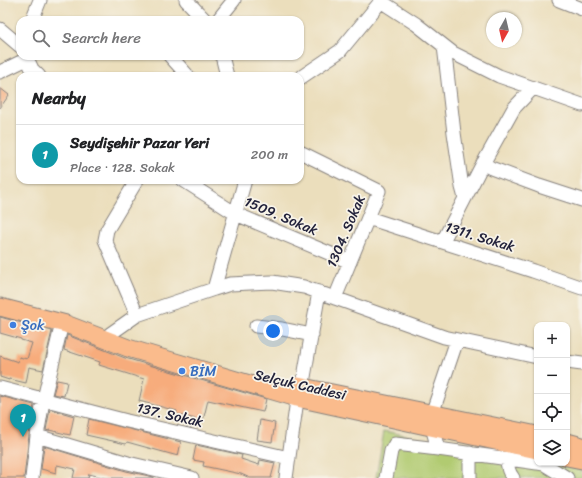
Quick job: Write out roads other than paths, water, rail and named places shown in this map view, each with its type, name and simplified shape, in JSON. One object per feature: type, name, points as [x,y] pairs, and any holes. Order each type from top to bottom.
[{"type":"main road","points":[[0,307],[64,324],[128,348],[298,392],[432,420],[534,435]]},
{"type":"main road","name":"Selçuk Caddesi","points":[[64,324],[110,334],[298,392]]},
{"type":"main road","points":[[432,420],[534,449]]},
{"type":"main road","points":[[570,454],[578,446]]},
{"type":"street","points":[[34,16],[40,0]]},
{"type":"street","points":[[186,0],[201,16]]},
{"type":"street","points":[[221,16],[234,0]]},
{"type":"street","points":[[559,0],[582,9]]},
{"type":"street","points":[[304,75],[340,51],[382,1],[416,24],[453,53],[499,76],[582,105]]},
{"type":"street","points":[[0,30],[16,42]]},
{"type":"street","points":[[444,46],[455,141],[465,198]]},
{"type":"street","points":[[1,71],[21,60]]},
{"type":"street","points":[[28,60],[35,72]]},
{"type":"street","points":[[174,60],[184,72]]},
{"type":"street","points":[[223,60],[226,72]]},
{"type":"street","points":[[439,242],[445,237],[483,163],[514,108],[533,88]]},
{"type":"street","name":"1304. Sokak","points":[[304,154],[379,191],[335,298]]},
{"type":"street","points":[[483,163],[491,168],[538,186],[582,200]]},
{"type":"street","points":[[135,184],[107,230],[105,240],[137,315]]},
{"type":"street","name":"1509. Sokak","points":[[190,184],[236,214],[350,262]]},
{"type":"street","points":[[214,289],[244,184]]},
{"type":"street","name":"1311. Sokak","points":[[368,218],[582,288]]},
{"type":"street","points":[[110,334],[137,315],[214,289],[230,284],[272,282],[304,287],[444,337],[534,355]]},
{"type":"street","points":[[286,478],[298,392],[304,377],[319,292]]},
{"type":"street","points":[[32,478],[37,436],[44,399],[64,324]]},
{"type":"street","points":[[256,326],[312,335]]},
{"type":"street","points":[[438,449],[432,420],[457,340]]},
{"type":"street","points":[[570,362],[582,364]]},
{"type":"street","name":"137. Sokak","points":[[0,388],[135,423],[289,458]]},
{"type":"street","points":[[37,436],[128,463],[192,478]]},
{"type":"street","points":[[386,478],[391,450],[395,444],[534,462]]},
{"type":"street","points":[[470,453],[470,478]]},
{"type":"street","points":[[507,458],[507,468],[513,478]]},
{"type":"street","points":[[547,466],[567,478]]},
{"type":"place","name":"Şok","points":[[13,325]]},
{"type":"place","name":"BİM","points":[[182,371]]},
{"type":"place","name":"Seydişehir Pazar Yeri","points":[[23,437]]}]
